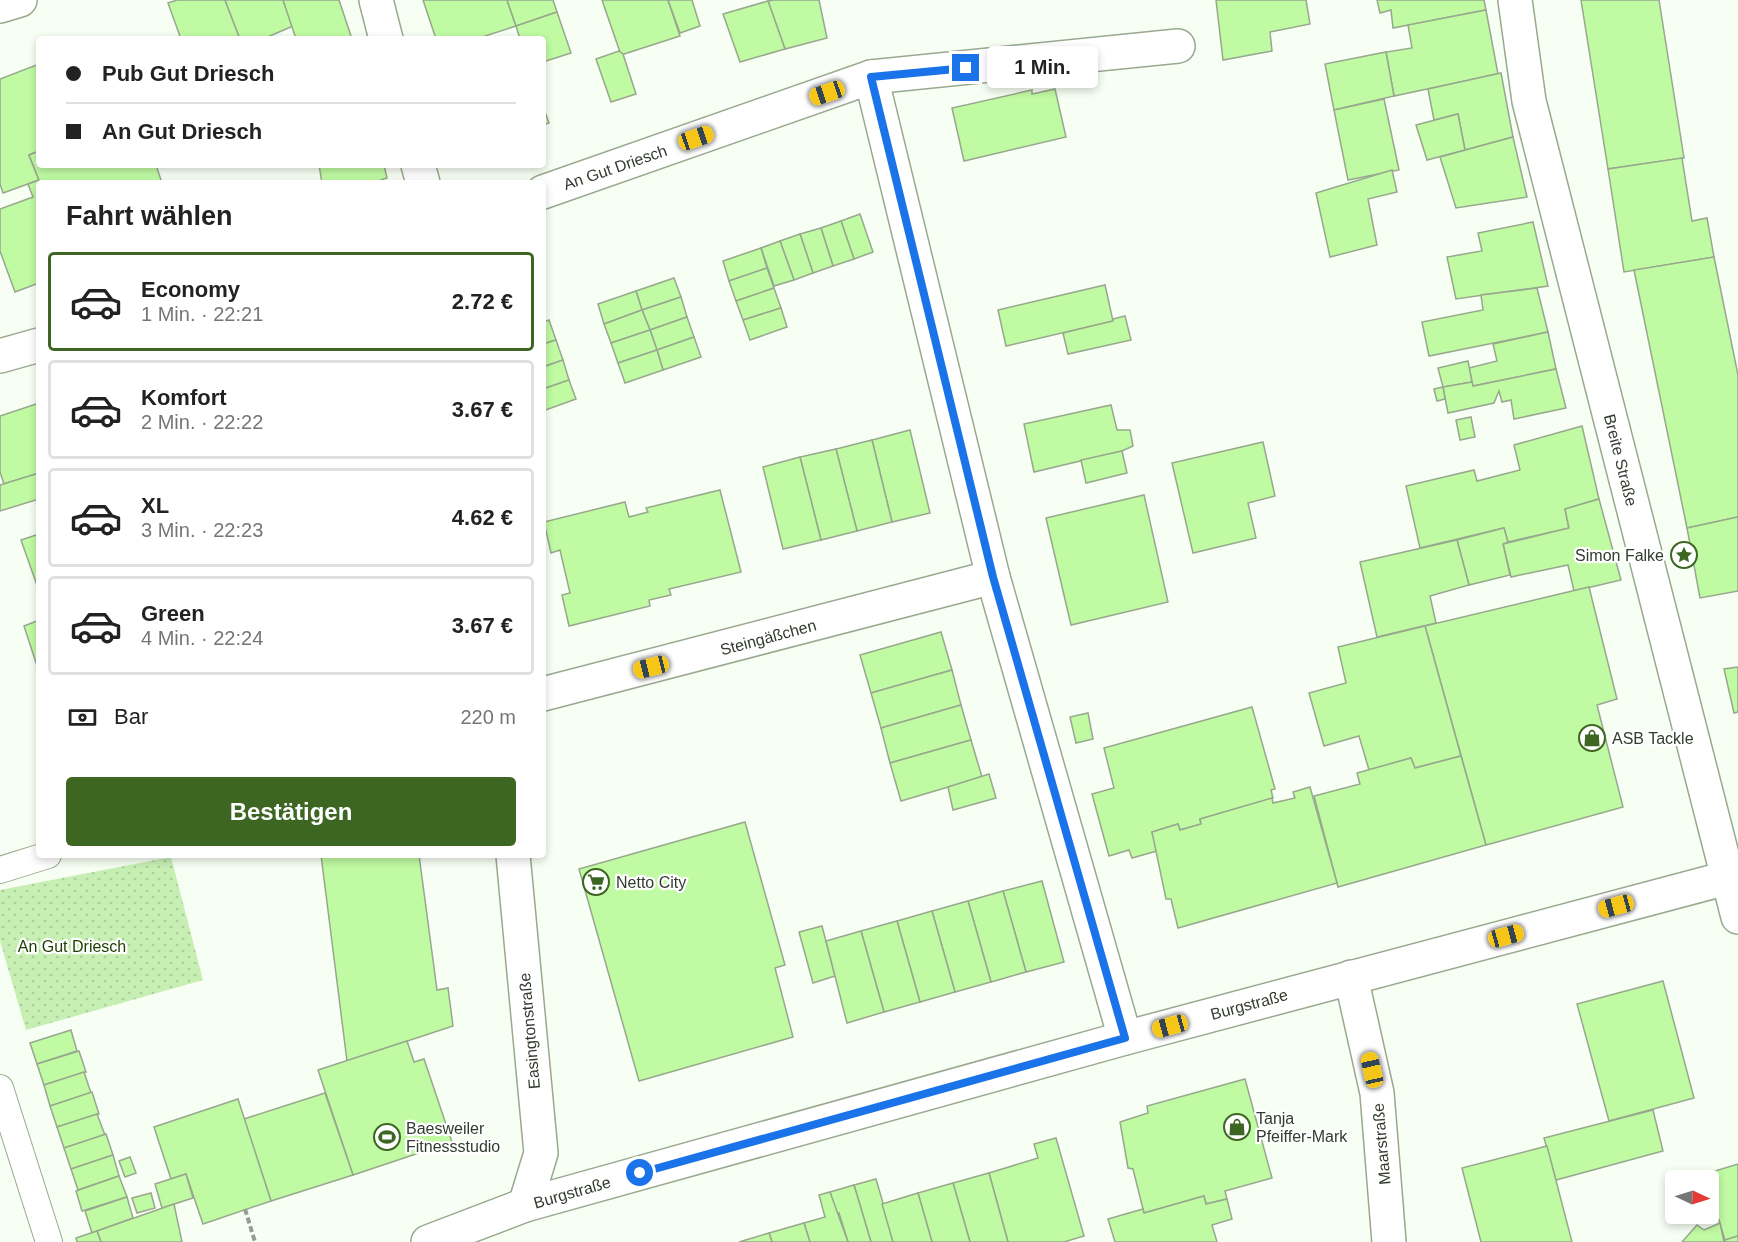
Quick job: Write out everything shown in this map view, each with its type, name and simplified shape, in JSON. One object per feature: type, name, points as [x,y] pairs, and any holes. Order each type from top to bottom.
[{"type":"street","points":[[0,6],[20,0]]},
{"type":"street","points":[[376,0],[385,36]]},
{"type":"street","name":"Breite Straße","points":[[1515,0],[1529,101],[1732,875],[1738,917]]},
{"type":"street","name":"An Gut Driesch","points":[[546,191],[871,77],[1178,46]]},
{"type":"street","points":[[871,77],[993,577],[1125,1038]]},
{"type":"street","points":[[0,356],[36,346]]},
{"type":"street","name":"Steingäßchen","points":[[546,693],[993,577]]},
{"type":"street","name":"Easingtonstraße","points":[[513,858],[541,1153],[525,1205]]},
{"type":"street","name":"Burgstraße","points":[[428,1242],[525,1205],[1125,1038],[1732,875]]},
{"type":"street","name":"Maarstraße","points":[[1351,977],[1377,1093],[1389,1242]]},
{"type":"lane","points":[[0,870],[38,858]]},
{"type":"lane","points":[[0,1088],[50,1242]]},
{"type":"path","points":[[245,1209],[255,1242]]},
{"type":"green space","name":"An Gut Driesch","points":[[171,858],[203,980],[26,1030],[0,941],[0,890]]},
{"type":"building","points":[[177,0],[225,0],[239,36],[180,36],[168,3]]},
{"type":"building","points":[[225,0],[283,0],[293,26],[270,36],[239,36]]},
{"type":"building","points":[[283,0],[339,0],[351,36],[295,36]]},
{"type":"building","points":[[423,0],[507,0],[516,26],[485,36],[435,36]]},
{"type":"building","points":[[507,0],[553,0],[557,12],[516,26]]},
{"type":"building","points":[[602,0],[668,0],[680,36],[621,55]]},
{"type":"building","points":[[668,0],[692,0],[700,26],[680,33]]},
{"type":"building","points":[[819,0],[827,38],[785,49],[768,1]]},
{"type":"building","points":[[1216,0],[1306,0],[1310,24],[1270,32],[1272,51],[1223,60]]},
{"type":"building","points":[[1377,0],[1484,0],[1486,10],[1393,28],[1391,10],[1380,13]]},
{"type":"building","points":[[1581,0],[1659,0],[1684,158],[1608,169]]},
{"type":"building","points":[[768,1],[785,49],[740,62],[723,14]]},
{"type":"building","points":[[1486,10],[1498,74],[1394,96],[1386,52],[1412,48],[1408,25]]},
{"type":"building","points":[[557,12],[571,53],[546,61],[546,36],[519,36],[516,26]]},
{"type":"building","points":[[619,51],[623,54],[636,94],[611,102],[596,59]]},
{"type":"building","points":[[1386,52],[1394,96],[1334,110],[1325,64]]},
{"type":"building","points":[[36,65],[36,152],[29,155],[39,180],[3,193],[0,184],[0,79]]},
{"type":"building","points":[[1501,73],[1513,137],[1465,150],[1458,114],[1434,120],[1428,89]]},
{"type":"building","points":[[1055,89],[1066,137],[964,161],[952,108],[1032,90],[1032,94]]},
{"type":"building","points":[[1384,99],[1399,170],[1348,180],[1334,110]]},
{"type":"building","points":[[1458,114],[1465,150],[1427,160],[1416,125]]},
{"type":"building","points":[[1513,137],[1527,197],[1456,208],[1440,157]]},
{"type":"building","points":[[36,152],[36,168],[157,168],[161,180],[39,180],[29,155]]},
{"type":"building","points":[[1682,158],[1692,221],[1707,218],[1714,257],[1624,272],[1608,169]]},
{"type":"building","points":[[320,168],[385,168],[387,178],[381,180],[322,180]]},
{"type":"building","points":[[1392,170],[1397,192],[1368,199],[1377,245],[1330,257],[1316,193]]},
{"type":"building","points":[[36,181],[36,284],[15,292],[0,251],[0,209],[33,197],[28,184]]},
{"type":"building","points":[[860,214],[873,252],[854,259],[841,221]]},
{"type":"building","points":[[841,221],[854,259],[833,266],[821,228]]},
{"type":"building","points":[[1533,222],[1548,286],[1456,299],[1447,257],[1482,251],[1478,233]]},
{"type":"building","points":[[821,228],[833,266],[813,273],[800,234]]},
{"type":"building","points":[[800,234],[813,273],[794,280],[780,241]]},
{"type":"building","points":[[780,241],[794,280],[774,286],[761,248]]},
{"type":"building","points":[[761,248],[767,268],[729,281],[723,261]]},
{"type":"building","points":[[1714,257],[1738,375],[1738,517],[1687,528],[1634,270]]},
{"type":"building","points":[[767,268],[774,288],[736,301],[729,281]]},
{"type":"building","points":[[674,278],[681,297],[642,310],[636,291]]},
{"type":"building","points":[[1105,285],[1113,321],[1006,346],[998,310]]},
{"type":"building","points":[[774,288],[781,308],[743,320],[736,301]]},
{"type":"building","points":[[1537,288],[1548,332],[1429,356],[1422,322],[1483,310],[1481,295]]},
{"type":"building","points":[[636,291],[642,310],[604,324],[598,304]]},
{"type":"building","points":[[681,297],[687,317],[650,330],[642,310]]},
{"type":"building","points":[[781,308],[787,327],[750,340],[743,320]]},
{"type":"building","points":[[642,310],[650,330],[611,343],[604,324]]},
{"type":"building","points":[[1125,316],[1131,340],[1068,354],[1063,333]]},
{"type":"building","points":[[687,317],[694,337],[657,350],[650,330]]},
{"type":"building","points":[[549,320],[556,340],[546,343],[546,321]]},
{"type":"building","points":[[650,330],[657,350],[618,363],[611,343]]},
{"type":"building","points":[[1548,332],[1556,369],[1473,386],[1469,368],[1497,361],[1493,344]]},
{"type":"building","points":[[694,337],[701,357],[663,370],[657,350]]},
{"type":"building","points":[[556,340],[563,360],[546,366],[546,343]]},
{"type":"building","points":[[657,350],[663,370],[625,383],[618,363]]},
{"type":"building","points":[[563,360],[569,380],[546,388],[546,366]]},
{"type":"building","points":[[1468,361],[1472,382],[1443,387],[1438,368]]},
{"type":"building","points":[[1556,369],[1566,408],[1514,419],[1511,400],[1502,402],[1499,391],[1494,403],[1448,413],[1443,387],[1472,382],[1473,386]]},
{"type":"building","points":[[569,380],[576,399],[546,410],[546,388]]},
{"type":"building","points":[[1443,387],[1445,399],[1437,401],[1434,389]]},
{"type":"building","points":[[36,404],[36,474],[4,484],[0,472],[0,416]]},
{"type":"building","points":[[1111,405],[1117,430],[1130,430],[1133,446],[1122,451],[1034,472],[1024,424]]},
{"type":"building","points":[[1471,417],[1475,437],[1460,440],[1456,420]]},
{"type":"building","points":[[1582,426],[1599,499],[1565,509],[1569,528],[1508,542],[1504,528],[1420,548],[1406,486],[1474,470],[1477,481],[1520,470],[1514,445]]},
{"type":"building","points":[[910,430],[930,513],[892,522],[872,440]]},
{"type":"building","points":[[872,440],[892,522],[857,531],[836,449]]},
{"type":"building","points":[[1263,442],[1275,496],[1248,503],[1256,538],[1193,553],[1172,463]]},
{"type":"building","points":[[836,449],[857,531],[821,540],[800,457]]},
{"type":"building","points":[[1122,451],[1127,473],[1086,483],[1081,460]]},
{"type":"building","points":[[800,457],[821,540],[783,549],[763,467]]},
{"type":"building","points":[[36,474],[36,500],[0,511],[0,485]]},
{"type":"building","points":[[720,490],[741,572],[669,589],[671,595],[649,600],[650,606],[569,626],[562,595],[570,593],[560,550],[551,553],[546,522],[625,502],[629,517],[648,512],[646,508]]},
{"type":"building","points":[[1144,495],[1168,602],[1071,625],[1046,518]]},
{"type":"building","points":[[1599,499],[1621,580],[1574,591],[1568,565],[1511,577],[1503,544],[1569,528],[1565,509]]},
{"type":"building","points":[[1738,517],[1738,591],[1700,598],[1687,528]]},
{"type":"building","points":[[1504,528],[1508,542],[1503,544],[1510,575],[1469,585],[1457,540]]},
{"type":"building","points":[[36,535],[36,582],[21,540]]},
{"type":"building","points":[[1457,540],[1469,585],[1430,596],[1436,623],[1377,637],[1360,562]]},
{"type":"building","points":[[1589,587],[1617,699],[1597,705],[1623,807],[1486,845],[1425,626]]},
{"type":"building","points":[[36,621],[36,663],[24,626]]},
{"type":"building","points":[[1425,626],[1461,756],[1415,768],[1411,758],[1369,770],[1359,736],[1324,746],[1309,693],[1346,683],[1338,647]]},
{"type":"building","points":[[941,632],[952,670],[871,693],[860,655]]},
{"type":"building","points":[[1738,667],[1738,712],[1734,713],[1724,669]]},
{"type":"building","points":[[952,670],[961,705],[881,728],[871,693]]},
{"type":"building","points":[[961,705],[971,740],[890,763],[881,728]]},
{"type":"building","points":[[1252,707],[1275,789],[1271,790],[1273,798],[1200,819],[1201,824],[1180,830],[1178,824],[1152,832],[1157,851],[1132,858],[1129,850],[1109,856],[1092,794],[1114,788],[1104,748]]},
{"type":"building","points":[[1088,713],[1093,739],[1076,743],[1070,717]]},
{"type":"building","points":[[971,740],[982,777],[901,801],[890,763]]},
{"type":"building","points":[[1461,756],[1486,845],[1338,887],[1314,796],[1360,784],[1357,773],[1411,758],[1415,768]]},
{"type":"building","points":[[989,774],[996,798],[953,810],[948,787]]},
{"type":"building","points":[[1310,787],[1337,883],[1178,928],[1171,899],[1166,899],[1152,832],[1178,824],[1180,830],[1201,824],[1200,819],[1272,798],[1273,803],[1295,798],[1293,792]]},
{"type":"building","points":[[745,822],[785,965],[775,968],[793,1037],[639,1081],[579,869]]},
{"type":"building","points":[[321,858],[419,858],[437,990],[448,988],[453,1026],[347,1061]]},
{"type":"building","points":[[1042,881],[1064,962],[1026,972],[1003,891]]},
{"type":"building","points":[[1003,891],[1026,972],[991,982],[968,901]]},
{"type":"building","points":[[968,901],[991,982],[955,992],[932,911]]},
{"type":"building","points":[[932,911],[955,992],[920,1002],[897,921]]},
{"type":"building","points":[[897,921],[920,1002],[884,1012],[861,931]]},
{"type":"building","points":[[822,926],[835,976],[813,983],[799,932]]},
{"type":"building","points":[[861,931],[884,1012],[847,1023],[826,941]]},
{"type":"building","points":[[1663,981],[1694,1098],[1609,1121],[1577,1004]]},
{"type":"building","points":[[71,1030],[77,1051],[37,1064],[30,1043]]},
{"type":"building","points":[[407,1041],[414,1062],[424,1059],[452,1142],[353,1175],[318,1070]]},
{"type":"building","points":[[79,1051],[86,1072],[44,1085],[37,1064]]},
{"type":"building","points":[[84,1072],[91,1093],[50,1106],[44,1085]]},
{"type":"building","points":[[1245,1079],[1272,1178],[1225,1191],[1227,1199],[1206,1204],[1204,1196],[1144,1213],[1133,1169],[1128,1168],[1120,1122],[1148,1113],[1147,1106]]},
{"type":"building","points":[[92,1092],[99,1114],[57,1127],[50,1106]]},
{"type":"building","points":[[325,1093],[353,1175],[271,1201],[244,1119]]},
{"type":"building","points":[[238,1099],[271,1201],[203,1224],[186,1174],[171,1179],[154,1127]]},
{"type":"building","points":[[1653,1110],[1663,1151],[1556,1180],[1544,1138]]},
{"type":"building","points":[[97,1114],[105,1135],[64,1148],[57,1127]]},
{"type":"building","points":[[106,1134],[113,1155],[71,1169],[64,1148]]},
{"type":"building","points":[[1056,1138],[1084,1236],[1064,1242],[1008,1242],[989,1173],[1038,1158],[1034,1144]]},
{"type":"building","points":[[1547,1146],[1572,1242],[1481,1242],[1462,1168]]},
{"type":"building","points":[[113,1155],[119,1176],[78,1190],[71,1169]]},
{"type":"building","points":[[130,1157],[136,1173],[125,1177],[119,1161]]},
{"type":"building","points":[[1738,1164],[1738,1236],[1725,1240],[1719,1220],[1718,1170]]},
{"type":"building","points":[[989,1173],[1008,1242],[970,1242],[953,1183]]},
{"type":"building","points":[[186,1174],[193,1198],[162,1208],[155,1184]]},
{"type":"building","points":[[119,1176],[127,1197],[82,1211],[76,1191]]},
{"type":"building","points":[[876,1179],[893,1242],[871,1242],[854,1185]]},
{"type":"building","points":[[953,1183],[970,1242],[932,1242],[918,1193]]},
{"type":"building","points":[[854,1185],[871,1242],[848,1242],[839,1213],[836,1214],[830,1192]]},
{"type":"building","points":[[830,1192],[848,1242],[810,1242],[804,1223],[825,1217],[819,1195]]},
{"type":"building","points":[[151,1193],[155,1208],[137,1213],[132,1198]]},
{"type":"building","points":[[918,1193],[932,1242],[893,1242],[882,1204]]},
{"type":"building","points":[[1204,1196],[1206,1204],[1227,1199],[1232,1219],[1212,1225],[1217,1242],[1115,1242],[1108,1219],[1143,1209],[1144,1213]]},
{"type":"building","points":[[127,1197],[133,1218],[92,1233],[85,1211]]},
{"type":"building","points":[[174,1204],[182,1242],[101,1242],[97,1231]]},
{"type":"building","points":[[804,1223],[810,1242],[772,1242],[769,1233]]},
{"type":"building","points":[[1719,1223],[1724,1242],[1682,1242],[1697,1225],[1704,1230]]},
{"type":"building","points":[[97,1231],[101,1242],[77,1242],[76,1238]]},
{"type":"building","points":[[769,1233],[772,1242],[739,1242]]},
{"type":"building","points":[[1738,1236],[1738,1242],[1724,1242],[1725,1240]]},
{"type":"place","name":"Simon Falke","points":[[1684,555]]},
{"type":"place","name":"ASB Tackle","points":[[1592,738]]},
{"type":"place","name":"Netto City","points":[[596,882]]},
{"type":"place","name":"Tanja Pfeiffer-Mark","points":[[1237,1127]]},
{"type":"place","name":"Baesweiler Fitnessstudio","points":[[387,1137]]},
{"type":"route","points":[[640,1173],[1125,1038],[1115,996],[993,577],[871,77],[966,68]]}]
